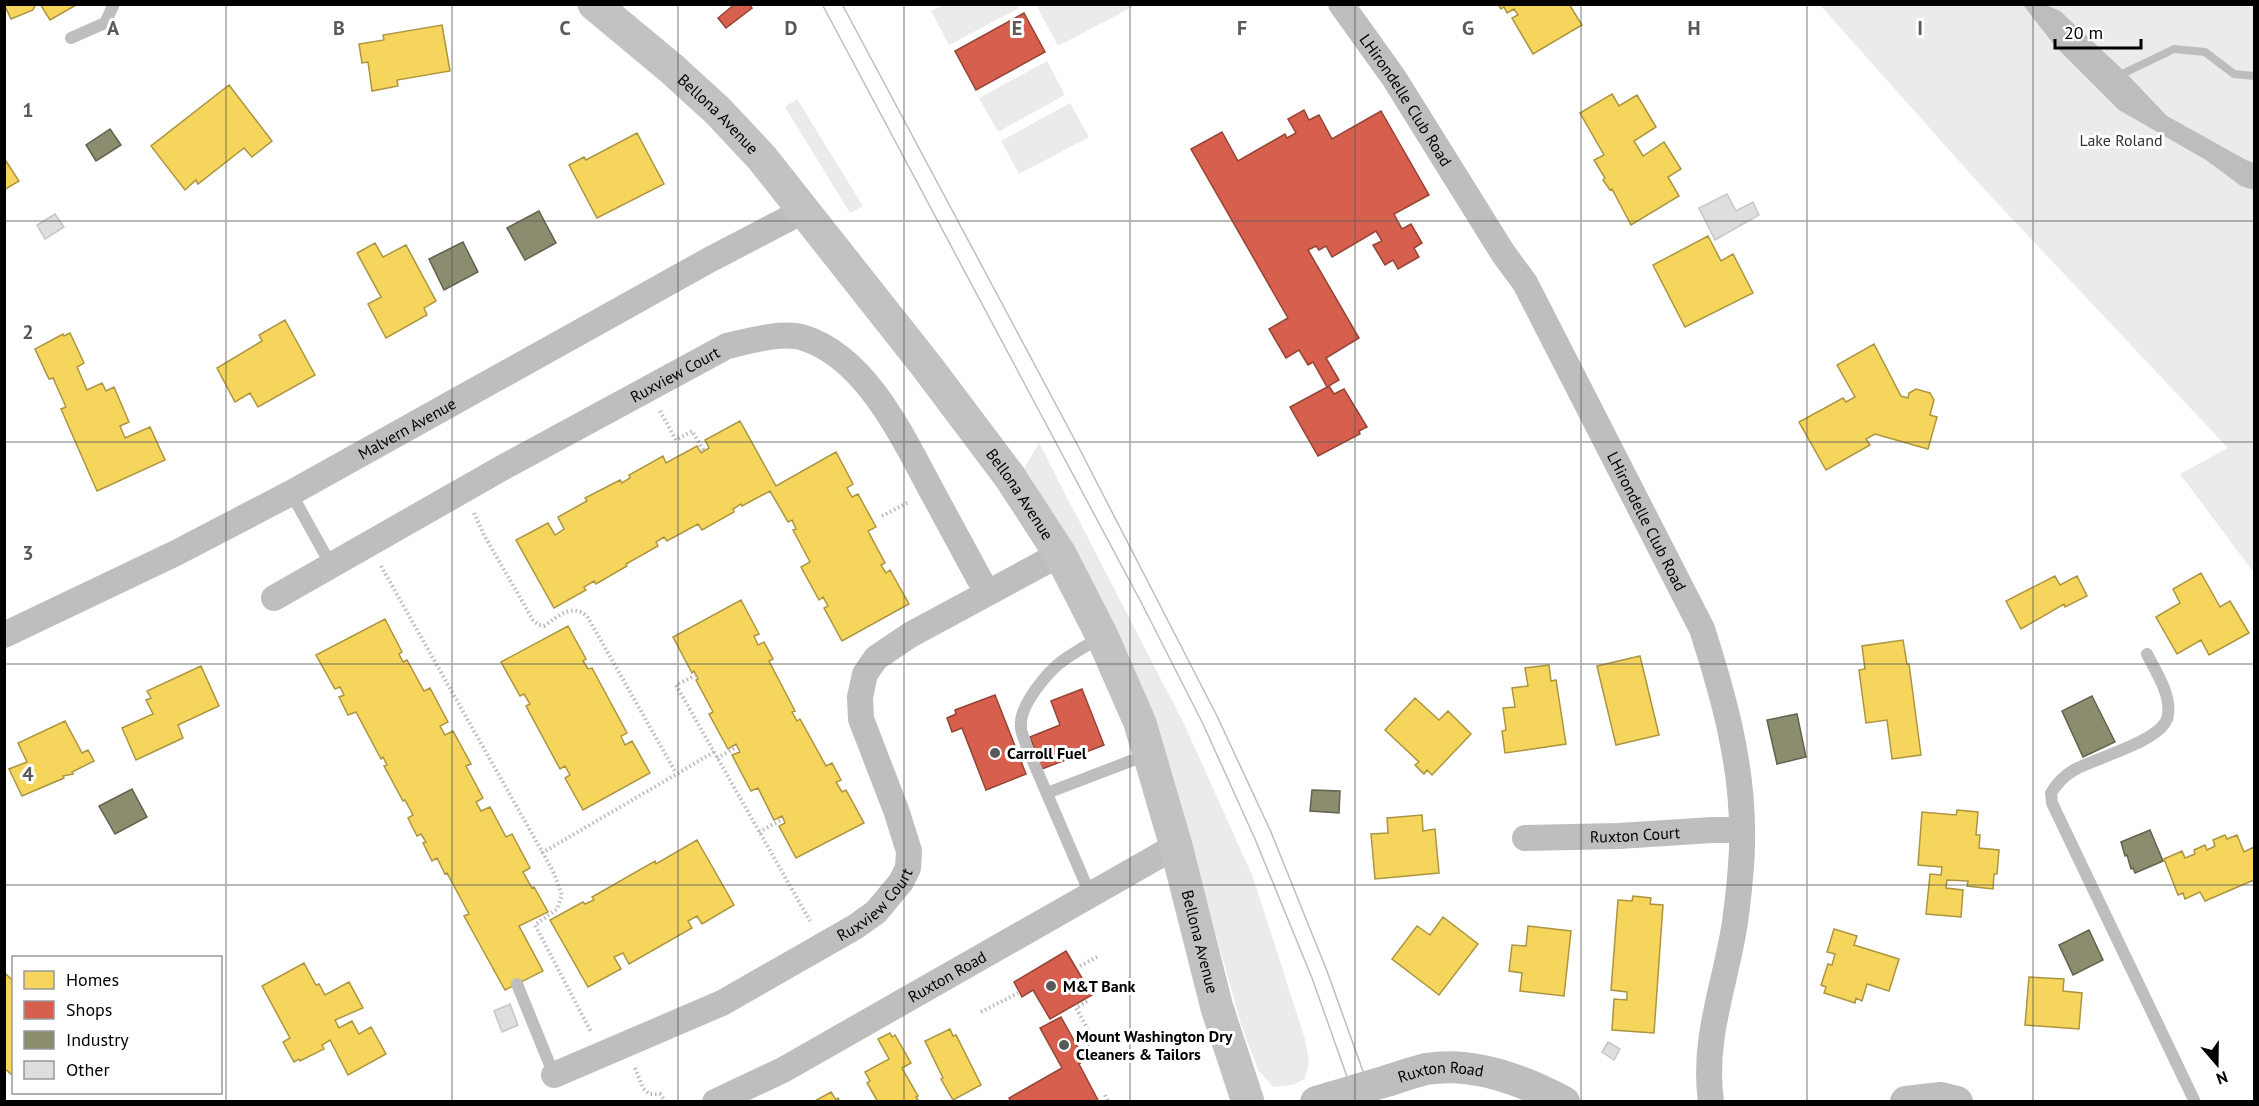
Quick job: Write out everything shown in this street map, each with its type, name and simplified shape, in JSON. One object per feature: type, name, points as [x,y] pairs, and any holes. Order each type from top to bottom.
[{"type":"main road","name":"Bellona Avenue","points":[[594,4],[718,111],[762,158],[928,368],[1010,477],[1060,554],[1129,694],[1150,753],[1217,1008],[1248,1101]]},
{"type":"street","name":"LHirondelle Club Road","points":[[1341,4],[1394,78],[1503,253],[1525,283],[1697,619],[1718,678],[1729,723],[1737,772],[1742,830],[1735,922],[1708,1056],[1711,1101]]},
{"type":"street","name":"Malvern Avenue","points":[[4,635],[161,561],[291,493],[711,259],[805,210]]},
{"type":"street","name":"Ruxview Court","points":[[274,598],[463,490],[647,389],[728,346],[765,337],[802,337],[830,349],[852,368],[879,399],[987,593]]},
{"type":"street","name":"Ruxview Court","points":[[554,1075],[722,1003],[855,927],[876,912],[901,882],[908,868],[909,851],[861,718],[860,697],[865,674],[876,658],[910,635],[1060,554]]},
{"type":"street","name":"Ruxton Court","points":[[1525,838],[1742,830]]},
{"type":"street","name":"Ruxton Road","points":[[715,1101],[783,1070],[1176,846]]},
{"type":"street","name":"Ruxton Road","points":[[1316,1101],[1427,1069],[1464,1069],[1503,1075],[1564,1101]]},
{"type":"street","points":[[1906,1101],[1941,1098],[1957,1101]]},
{"type":"lane","points":[[71,38],[105,23],[114,4]]},
{"type":"lane","points":[[291,493],[331,565]]},
{"type":"lane","points":[[1090,894],[1020,727],[1022,714],[1035,691],[1053,671],[1064,660],[1102,636]]},
{"type":"lane","points":[[2147,654],[2166,695],[2168,713],[2166,721],[2142,741],[2075,770],[2057,783],[2051,793],[2052,803],[2195,1101]]},
{"type":"lane","points":[[1047,793],[1150,753]]},
{"type":"lane","points":[[517,984],[554,1075]]},
{"type":"path","points":[[647,389],[676,440],[692,431],[704,451]]},
{"type":"path","points":[[463,490],[483,535],[533,620],[544,626],[573,610],[579,610],[587,616],[676,773]]},
{"type":"path","points":[[369,543],[553,871],[562,895],[556,909],[535,925],[582,1011],[602,1055]]},
{"type":"path","points":[[696,675],[676,685],[824,945]]},
{"type":"path","points":[[717,758],[737,747]]},
{"type":"path","points":[[542,853],[714,752]]},
{"type":"path","points":[[759,832],[783,819]]},
{"type":"path","points":[[1080,966],[1099,956]]},
{"type":"path","points":[[981,1012],[1018,993]]},
{"type":"path","points":[[1084,1048],[1095,1042],[1076,1008],[1089,1000]]},
{"type":"path","points":[[625,1045],[643,1088],[649,1094],[660,1095],[666,1101]]},
{"type":"path","points":[[1105,1095],[1108,1101]]},
{"type":"green space","points":[[1017,4],[1019,8],[949,45],[931,11],[943,5]]},
{"type":"green space","points":[[1036,5],[1136,5],[1058,46]]},
{"type":"green space","name":"Lake Roland","points":[[1820,5],[2254,5],[2254,573],[2180,474],[2228,448],[1984,189]]},
{"type":"green space","points":[[1047,61],[1065,95],[998,132],[979,98]]},
{"type":"green space","points":[[797,99],[863,206],[850,213],[785,107]]},
{"type":"green space","points":[[1070,103],[1089,137],[1019,174],[1001,141]]},
{"type":"green space","points":[[1039,443],[1184,724],[1253,877],[1305,1039],[1309,1062],[1305,1079],[1293,1085],[1273,1087],[1258,1070],[1241,1024],[1158,728],[1141,684],[1076,549],[1024,468]]},
{"type":"shaded area","points":[[2023,5],[2046,5],[2060,11],[2124,71],[2167,116],[2254,163],[2254,190],[2241,186],[2206,160],[2119,110],[2055,46]]},
{"type":"building: Homes","points":[[4,4],[36,4],[33,10],[11,19]]},
{"type":"building: Homes","points":[[40,4],[78,4],[50,20]]},
{"type":"building: Homes","points":[[1498,4],[1569,4],[1582,25],[1533,54],[1512,18],[1518,15],[1514,9],[1507,13],[1504,7],[1501,9]]},
{"type":"building: Homes","points":[[442,25],[450,71],[397,80],[398,86],[372,91],[368,62],[362,63],[359,44],[384,40],[383,35]]},
{"type":"building: Homes","points":[[229,85],[272,141],[252,157],[244,148],[198,184],[196,180],[185,190],[151,146]]},
{"type":"building: Homes","points":[[1612,94],[1619,106],[1637,95],[1656,127],[1634,141],[1643,156],[1664,142],[1681,169],[1668,177],[1679,196],[1631,225],[1612,189],[1610,190],[1603,180],[1605,178],[1594,160],[1604,155],[1580,113]]},
{"type":"building: Homes","points":[[637,133],[664,184],[597,218],[569,165],[584,157],[586,160]]},
{"type":"building: Homes","points":[[4,158],[19,181],[4,190]]},
{"type":"building: Homes","points":[[1708,236],[1721,261],[1733,254],[1753,293],[1685,327],[1653,265]]},
{"type":"building: Homes","points":[[375,243],[383,257],[406,245],[436,301],[424,308],[427,315],[386,338],[368,304],[381,297],[357,253]]},
{"type":"building: Homes","points":[[285,320],[315,375],[258,407],[250,393],[235,402],[217,368],[262,341],[259,335]]},
{"type":"building: Homes","points":[[70,333],[84,363],[77,367],[87,390],[102,383],[106,391],[114,387],[129,422],[120,426],[125,438],[150,427],[165,460],[97,491],[61,409],[66,407],[53,378],[49,379],[35,349],[63,334],[64,336]]},
{"type":"building: Homes","points":[[1874,344],[1901,396],[1908,398],[1909,393],[1916,389],[1930,393],[1934,400],[1930,415],[1937,417],[1928,449],[1875,434],[1866,439],[1870,445],[1826,470],[1799,422],[1843,398],[1846,402],[1855,397],[1837,365]]},
{"type":"building: Homes","points":[[740,421],[776,486],[836,452],[853,484],[847,488],[852,497],[858,494],[876,527],[868,531],[885,563],[881,565],[886,573],[890,570],[909,604],[842,641],[824,608],[828,606],[823,597],[819,600],[801,567],[810,562],[793,530],[796,529],[792,520],[788,522],[770,491],[742,506],[741,504],[733,509],[734,512],[702,530],[698,524],[667,541],[664,537],[656,542],[658,546],[596,584],[594,581],[584,587],[586,590],[554,608],[516,540],[548,523],[555,535],[564,529],[558,517],[587,501],[585,498],[620,480],[622,483],[630,478],[629,475],[663,456],[666,463],[697,446],[701,453],[709,448],[705,440]]},
{"type":"building: Homes","points":[[2201,573],[2220,607],[2230,601],[2249,633],[2209,655],[2201,640],[2177,654],[2156,617],[2180,603],[2173,589]]},
{"type":"building: Homes","points":[[2055,576],[2060,585],[2077,576],[2087,596],[2065,607],[2064,604],[2021,629],[2006,601]]},
{"type":"building: Homes","points":[[741,600],[759,634],[754,636],[758,645],[764,642],[773,659],[769,661],[795,711],[792,712],[797,721],[800,719],[826,766],[832,763],[841,780],[836,782],[842,792],[846,790],[864,823],[796,858],[779,826],[785,823],[782,816],[774,820],[758,788],[751,791],[732,755],[740,752],[736,744],[728,749],[709,714],[713,712],[696,680],[698,679],[694,671],[692,673],[673,637]]},
{"type":"building: Homes","points":[[385,619],[402,652],[399,654],[403,662],[407,660],[424,691],[430,688],[448,722],[440,726],[445,735],[453,731],[471,764],[466,766],[483,798],[476,802],[481,811],[490,807],[506,837],[512,834],[530,868],[523,872],[548,912],[519,926],[543,971],[505,990],[464,916],[469,914],[447,873],[445,874],[437,858],[432,861],[421,834],[417,836],[408,818],[413,815],[384,766],[387,765],[383,757],[381,759],[356,712],[348,715],[339,697],[344,695],[340,687],[335,689],[316,655]]},
{"type":"building: Homes","points":[[568,626],[586,659],[583,661],[588,669],[592,668],[627,733],[621,736],[625,745],[632,741],[650,773],[583,810],[565,778],[570,775],[565,766],[560,769],[526,706],[530,704],[524,694],[520,696],[501,662]]},
{"type":"building: Homes","points":[[1903,640],[1907,664],[1909,664],[1921,755],[1892,759],[1887,720],[1866,723],[1859,670],[1865,669],[1862,646]]},
{"type":"building: Homes","points":[[1640,656],[1659,735],[1616,745],[1597,666]]},
{"type":"building: Homes","points":[[1549,665],[1551,681],[1556,680],[1566,744],[1505,753],[1502,731],[1506,730],[1503,708],[1515,707],[1512,688],[1528,686],[1525,668]]},
{"type":"building: Homes","points":[[201,666],[219,706],[178,725],[183,738],[136,760],[122,728],[153,714],[146,700],[151,698],[147,691]]},
{"type":"building: Homes","points":[[1415,698],[1439,720],[1448,711],[1471,734],[1432,775],[1427,770],[1424,774],[1415,765],[1419,762],[1385,730]]},
{"type":"building: Homes","points":[[65,721],[82,753],[88,750],[94,761],[72,772],[73,774],[63,776],[64,778],[22,796],[9,769],[27,762],[18,743]]},
{"type":"building: Homes","points":[[1957,810],[1978,812],[1976,835],[1980,835],[1979,848],[1999,850],[1993,889],[1967,886],[1968,881],[1947,880],[1946,888],[1963,890],[1961,917],[1926,914],[1930,874],[1941,875],[1942,867],[1918,865],[1922,812],[1956,815]]},
{"type":"building: Homes","points":[[1422,815],[1423,831],[1435,829],[1439,873],[1375,879],[1371,834],[1388,833],[1387,818]]},
{"type":"building: Homes","points":[[2225,835],[2227,839],[2237,835],[2244,852],[2254,847],[2254,880],[2205,901],[2200,892],[2185,899],[2183,893],[2178,895],[2164,859],[2182,851],[2185,858],[2195,854],[2194,850],[2205,845],[2207,850],[2215,846],[2213,840]]},
{"type":"building: Homes","points":[[697,840],[734,905],[702,924],[697,916],[688,921],[692,928],[629,964],[623,953],[614,957],[621,969],[588,987],[550,920],[583,902],[585,904],[594,900],[592,897]]},
{"type":"building: Homes","points":[[1633,896],[1651,898],[1650,904],[1663,905],[1654,1033],[1612,1030],[1614,999],[1627,1000],[1627,992],[1611,990],[1618,900],[1632,901]]},
{"type":"building: Homes","points":[[1443,917],[1478,944],[1439,995],[1392,959],[1417,926],[1430,935]]},
{"type":"building: Homes","points":[[1528,926],[1571,931],[1564,996],[1520,991],[1522,973],[1509,971],[1512,945],[1526,946]]},
{"type":"building: Homes","points":[[1834,929],[1857,936],[1854,945],[1899,959],[1889,991],[1867,984],[1862,1001],[1856,998],[1855,1003],[1824,993],[1826,987],[1821,985],[1828,964],[1832,965],[1835,954],[1827,952]]},
{"type":"building: Homes","points":[[304,963],[316,985],[319,984],[325,995],[349,982],[363,1008],[335,1020],[339,1028],[352,1021],[359,1034],[371,1027],[386,1054],[348,1075],[330,1040],[322,1045],[324,1049],[294,1062],[283,1042],[290,1038],[262,986]]},
{"type":"building: Homes","points":[[5,973],[12,980],[12,1073],[4,1068]]},
{"type":"building: Homes","points":[[2029,977],[2064,979],[2063,991],[2082,993],[2079,1029],[2025,1025]]},
{"type":"building: Homes","points":[[950,1029],[953,1036],[956,1035],[981,1085],[953,1100],[941,1079],[943,1078],[925,1041]]},
{"type":"building: Homes","points":[[890,1033],[892,1037],[895,1035],[911,1063],[902,1068],[919,1102],[878,1102],[867,1083],[870,1081],[865,1072],[889,1059],[878,1039]]},
{"type":"building: Homes","points":[[831,1092],[840,1102],[813,1102]]},
{"type":"building: Shops","points":[[735,4],[749,4],[752,8],[726,28],[718,18]]},
{"type":"building: Shops","points":[[1024,13],[1045,52],[976,90],[955,51]]},
{"type":"building: Shops","points":[[1304,110],[1309,120],[1319,115],[1332,139],[1381,111],[1429,195],[1394,214],[1402,229],[1411,224],[1422,243],[1414,248],[1419,257],[1398,269],[1393,260],[1385,265],[1373,245],[1382,241],[1376,231],[1332,257],[1326,246],[1319,250],[1316,246],[1308,250],[1359,338],[1326,358],[1339,380],[1327,387],[1313,362],[1308,365],[1299,350],[1286,358],[1269,329],[1288,318],[1191,149],[1222,132],[1238,161],[1285,134],[1287,138],[1296,133],[1288,119]]},
{"type":"building: Shops","points":[[1329,386],[1334,394],[1344,389],[1367,427],[1359,431],[1360,434],[1318,456],[1290,407]]},
{"type":"building: Shops","name":"Carroll Fuel","points":[[1082,689],[1104,745],[1042,769],[1030,737],[1060,725],[1051,701]]},
{"type":"building: Shops","name":"Carroll Fuel","points":[[995,695],[1026,774],[986,790],[962,728],[952,732],[947,718],[956,714],[955,710]]},
{"type":"building: Shops","name":"M&T Bank","points":[[1066,951],[1092,995],[1050,1019],[1033,990],[1022,997],[1014,982]]},
{"type":"building: Shops","points":[[1061,1017],[1085,1060],[1079,1064],[1099,1102],[1011,1102],[1009,1098],[1062,1068],[1040,1028]]},
{"type":"building: Industry","points":[[110,129],[121,145],[96,161],[86,145]]},
{"type":"building: Industry","points":[[539,211],[556,243],[525,260],[507,228]]},
{"type":"building: Industry","points":[[463,242],[478,272],[444,290],[429,259]]},
{"type":"building: Industry","points":[[2092,696],[2115,742],[2083,757],[2062,711]]},
{"type":"building: Industry","points":[[1797,714],[1806,757],[1777,764],[1767,720]]},
{"type":"building: Industry","points":[[132,789],[147,817],[115,834],[99,806]]},
{"type":"building: Industry","points":[[1312,790],[1340,791],[1339,813],[1310,811]]},
{"type":"building: Industry","points":[[2150,830],[2163,861],[2135,873],[2133,868],[2131,869],[2127,855],[2125,856],[2121,842]]},
{"type":"building: Industry","points":[[2089,930],[2103,960],[2073,975],[2059,945]]},
{"type":"building: Other","points":[[1727,194],[1736,211],[1753,202],[1759,215],[1715,240],[1699,208]]},
{"type":"building: Other","points":[[55,214],[64,227],[45,239],[37,225]]},
{"type":"building: Other","points":[[510,1004],[518,1025],[502,1032],[494,1011]]},
{"type":"building: Other","points":[[1608,1042],[1620,1049],[1614,1060],[1602,1052]]},
{"type":"waterway","points":[[2116,77],[2174,49],[2205,52],[2234,74],[2254,76]]},
{"type":"tram line","points":[[822,4],[1142,604],[1203,724],[1255,839],[1312,978],[1356,1102]]},
{"type":"tram line","points":[[842,4],[1077,444],[1217,716],[1271,832],[1327,971],[1374,1102]]},
{"type":"place","name":"Carroll Fuel","points":[[995,753]]},
{"type":"place","name":"M&T Bank","points":[[1051,986]]},
{"type":"place","name":"Mount Washington Dry Cleaners & Tailors","points":[[1064,1045]]}]
